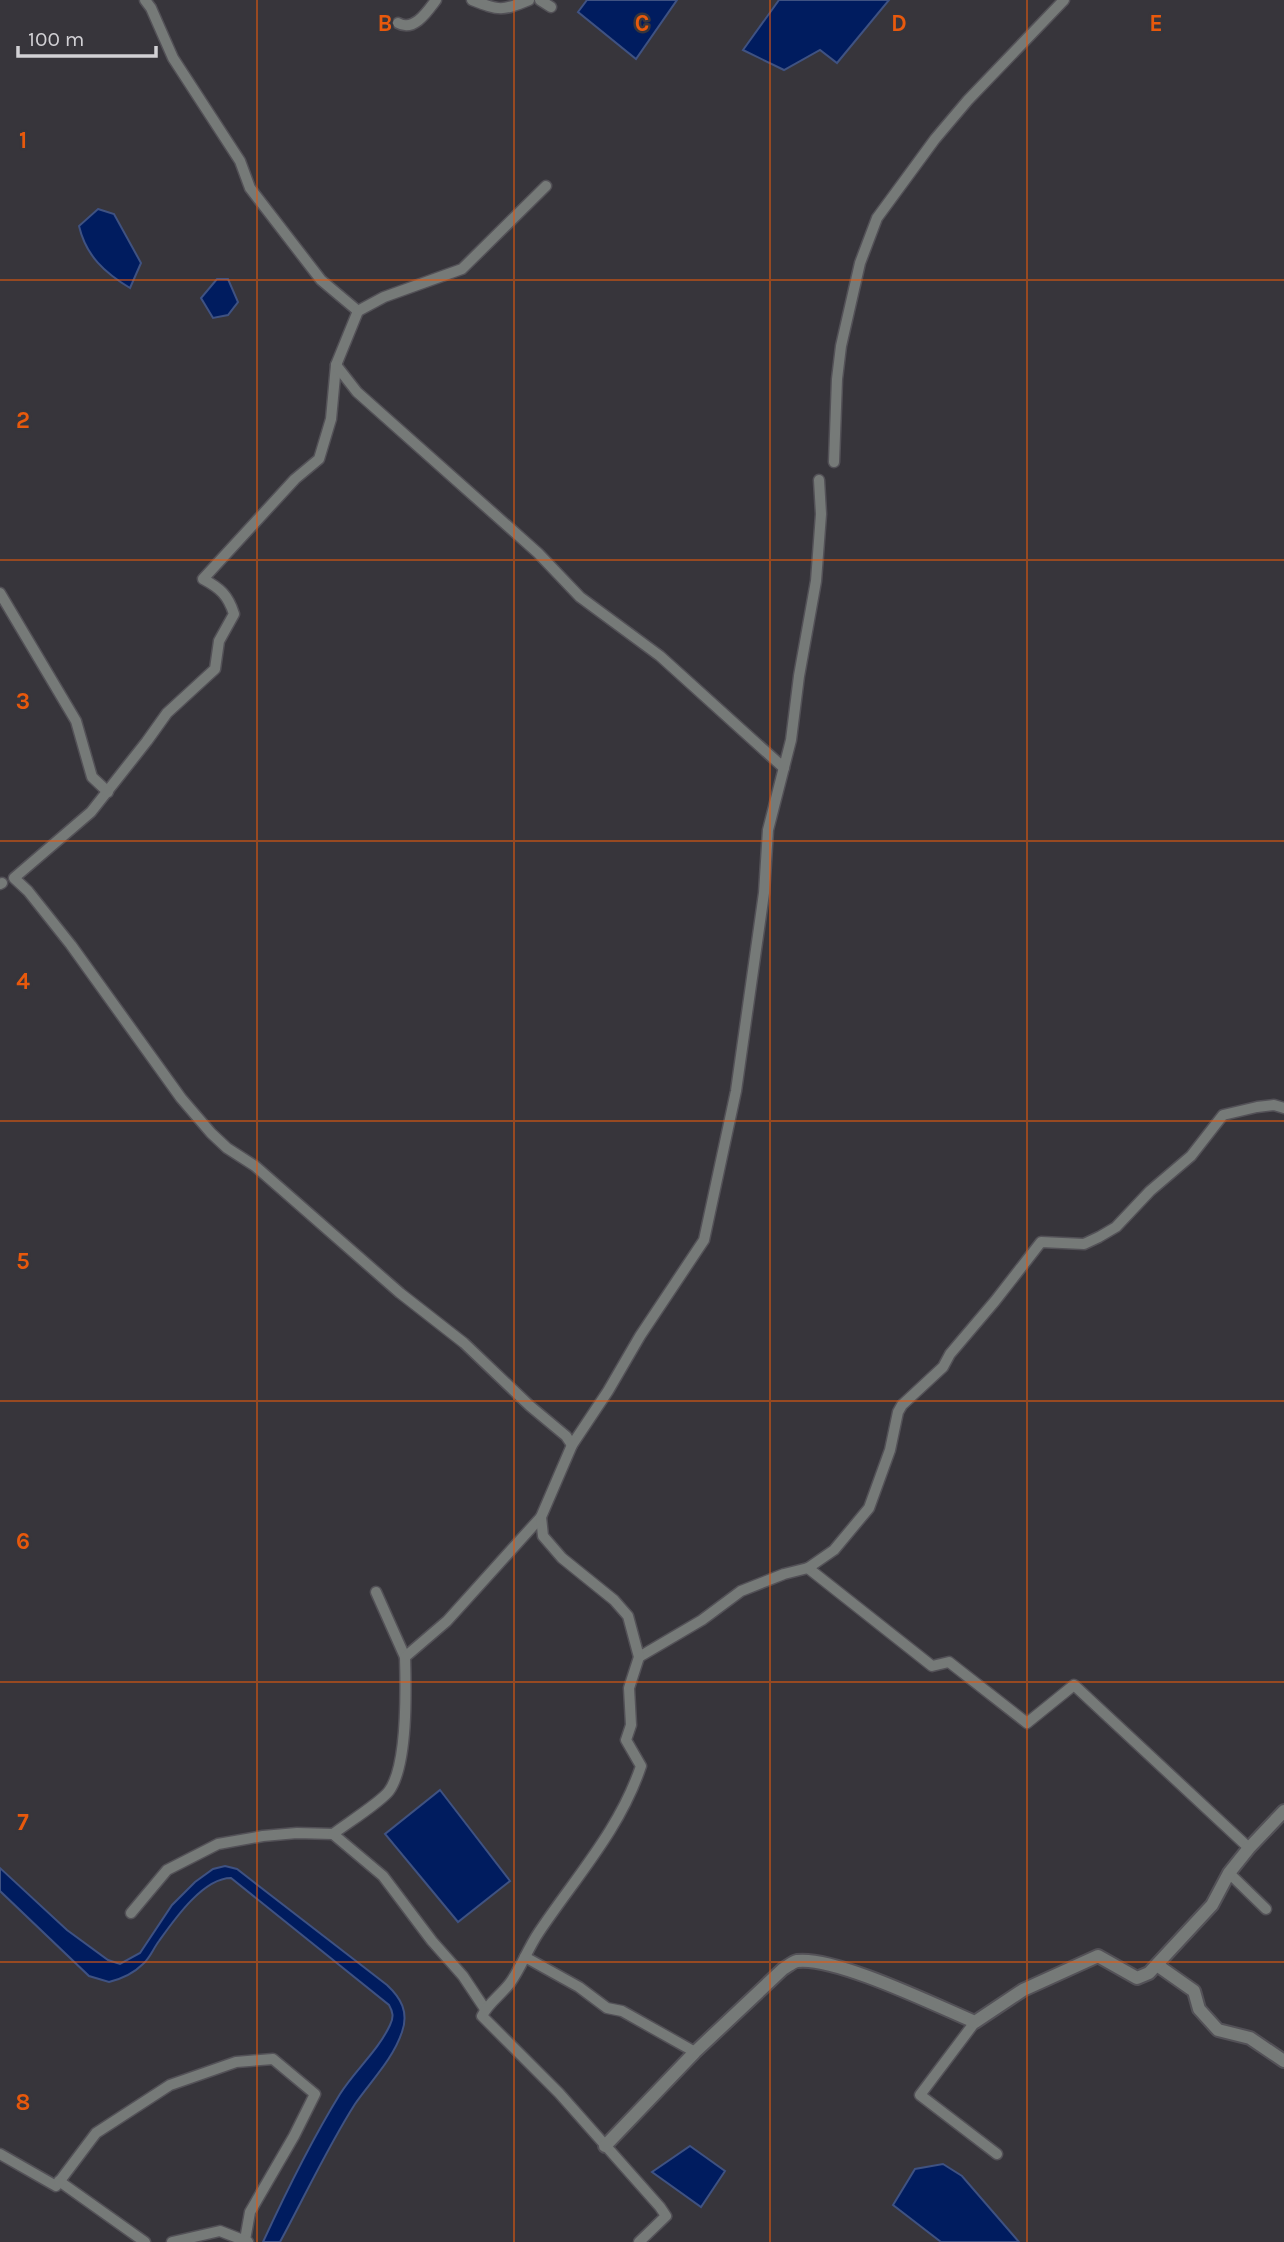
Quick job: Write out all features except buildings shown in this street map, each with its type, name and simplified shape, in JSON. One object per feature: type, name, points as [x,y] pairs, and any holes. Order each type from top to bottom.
[{"type":"street","points":[[145,0],[152,8],[173,58],[240,161],[250,188],[321,280],[358,311]]},
{"type":"street","points":[[398,23],[405,27],[412,26],[436,0]]},
{"type":"street","points":[[472,0],[498,9],[511,9],[529,0]]},
{"type":"street","points":[[540,0],[551,7]]},
{"type":"street","points":[[834,462],[841,346],[860,263],[877,218],[935,139],[968,100],[1064,0]]},
{"type":"street","points":[[546,186],[462,269],[384,297],[358,311],[337,365],[331,419],[319,459],[295,479],[203,579],[220,588],[229,598],[234,614],[219,641],[215,669],[167,712],[91,812],[14,878],[71,944],[181,1098],[211,1133],[227,1148],[255,1166],[400,1293],[464,1343],[566,1436],[572,1445]]},
{"type":"street","points":[[337,365],[357,392],[538,553],[580,597],[660,656],[784,768]]},
{"type":"street","points":[[405,1657],[447,1622],[541,1517],[572,1445],[704,1240],[736,1091],[764,893],[768,830],[791,740],[816,581],[821,514],[818,481]]},
{"type":"street","points":[[0,593],[76,721],[92,777],[108,792]]},
{"type":"street","points":[[639,1657],[702,1620],[741,1591],[784,1574],[808,1568],[834,1550],[869,1508],[891,1450],[898,1412],[902,1405],[943,1367],[950,1354],[1041,1242],[1084,1244],[1116,1227],[1150,1191],[1191,1156],[1223,1115],[1274,1105],[1284,1108]]},
{"type":"street","points":[[541,1517],[543,1536],[562,1558],[614,1600],[628,1616],[639,1657],[629,1688],[631,1725],[626,1740],[642,1766],[632,1796],[581,1875],[538,1933],[510,1983],[485,2009],[482,2016],[559,2093],[666,2216],[639,2242]]},
{"type":"street","points":[[808,1568],[932,1666],[948,1662],[1027,1723],[1074,1685],[1249,1848]]},
{"type":"street","points":[[333,1834],[388,1792],[397,1773],[407,1701],[405,1657],[376,1592]]},
{"type":"street","points":[[997,2154],[920,2095],[975,2022],[1023,1990],[1098,1956],[1137,1978],[1149,1973],[1212,1905],[1229,1873],[1284,1811]]},
{"type":"street","points":[[131,1913],[167,1870],[218,1843],[297,1833],[333,1834],[383,1876],[432,1941],[463,1976],[485,2009]]},
{"type":"street","points":[[1229,1873],[1266,1909]]},
{"type":"street","points":[[525,1957],[579,1987],[607,2008],[622,2011],[695,2052]]},
{"type":"street","points":[[605,2146],[695,2052],[783,1969],[795,1961],[850,1971],[975,2022]]},
{"type":"street","points":[[1157,1965],[1194,1991],[1199,2008],[1218,2030],[1250,2038],[1284,2061]]},
{"type":"street","points":[[0,2154],[56,2186],[96,2133],[170,2085],[236,2062],[273,2059],[315,2094],[250,2212],[246,2241],[220,2231],[172,2242]]},
{"type":"street","points":[[59,2181],[145,2242]]},
{"type":"shaded area","points":[[587,0],[677,0],[636,59],[578,12]]},
{"type":"shaded area","points":[[779,0],[889,0],[837,63],[820,50],[784,70],[743,50]]},
{"type":"shaded area","points":[[98,209],[114,214],[141,263],[130,288],[98,263],[82,237],[79,226]]},
{"type":"shaded area","points":[[217,279],[228,279],[238,302],[228,315],[213,318],[201,298]]},
{"type":"shaded area","points":[[440,1790],[510,1881],[458,1922],[385,1834]]},
{"type":"shaded area","points":[[225,1866],[237,1869],[387,1985],[400,2000],[405,2018],[393,2051],[355,2104],[280,2242],[263,2242],[329,2112],[385,2034],[392,2017],[389,2005],[231,1878],[220,1880],[200,1892],[173,1922],[145,1962],[131,1973],[109,1982],[89,1976],[0,1891],[0,1868],[67,1930],[108,1960],[120,1964],[140,1953],[172,1905],[195,1882],[213,1869]]},
{"type":"shaded area","points":[[690,2146],[725,2171],[701,2207],[652,2172]]},
{"type":"shaded area","points":[[943,2164],[962,2176],[1019,2242],[941,2242],[893,2205],[915,2169]]}]
